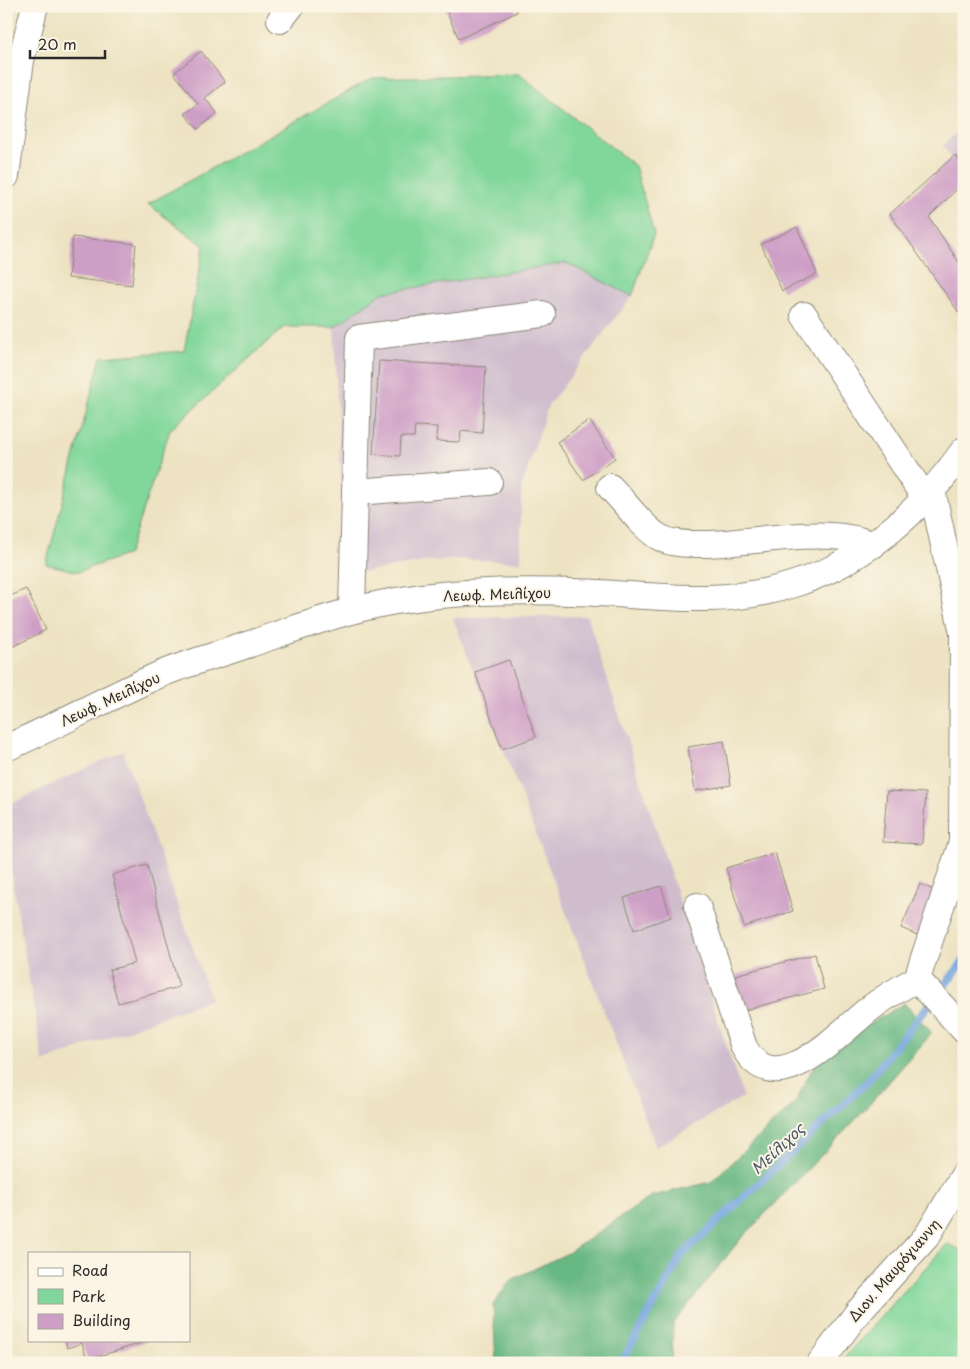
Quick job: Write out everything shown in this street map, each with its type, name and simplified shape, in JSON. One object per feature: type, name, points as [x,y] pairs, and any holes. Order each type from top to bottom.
[{"type":"street","points":[[6,176],[14,62],[35,6]]},
{"type":"street","points":[[352,610],[359,338],[542,314]]},
{"type":"street","points":[[697,906],[744,1047],[754,1062],[765,1068],[782,1070],[802,1062],[870,1008],[921,982],[962,842],[963,633],[929,494],[804,315]]},
{"type":"street","name":"Λεωφ. Μειλίχου","points":[[6,748],[155,676],[352,610],[397,601],[488,592],[574,592],[695,598],[738,596],[766,592],[809,580],[848,562],[873,545],[929,494],[964,450]]},
{"type":"street","points":[[355,492],[489,482]]},
{"type":"street","points":[[610,486],[652,533],[666,540],[717,544],[846,536],[873,545]]},
{"type":"street","points":[[921,982],[956,1021]]},
{"type":"street","name":"Διον. Μαυρόγιαννη","points":[[820,1363],[853,1317],[927,1236],[964,1175]]},
{"type":"shaded area","points":[[964,124],[964,176],[943,146]]},
{"type":"shaded area","points":[[567,263],[632,296],[548,406],[521,489],[521,562],[459,559],[430,561],[345,575],[334,327],[382,293]]},
{"type":"shaded area","points":[[587,616],[743,1097],[656,1147],[453,618]]},
{"type":"shaded area","points":[[123,751],[211,999],[43,1062],[6,843],[6,806]]},
{"type":"green space","points":[[519,74],[635,166],[654,234],[632,296],[566,263],[382,293],[334,327],[284,327],[170,430],[128,554],[78,572],[46,564],[101,357],[184,351],[204,246],[148,204],[372,78]]},
{"type":"green space","points":[[904,1003],[932,1033],[861,1114],[739,1241],[673,1324],[672,1363],[496,1363],[493,1305],[511,1280],[568,1253],[652,1196],[711,1182],[795,1103],[813,1067],[844,1040]]},
{"type":"green space","points":[[947,1244],[964,1251],[964,1363],[839,1363]]},
{"type":"building","points":[[444,6],[514,6],[517,12],[459,39]]},
{"type":"building","points":[[201,51],[225,82],[205,98],[217,113],[198,129],[185,114],[198,104],[174,73]]},
{"type":"building","points":[[955,155],[964,167],[964,182],[929,217],[964,270],[964,320],[890,214]]},
{"type":"building","points":[[797,227],[817,274],[782,291],[761,244]]},
{"type":"building","points":[[73,237],[136,244],[132,285],[68,278]]},
{"type":"building","points":[[379,361],[486,367],[482,433],[461,431],[460,442],[436,441],[437,427],[415,426],[414,437],[401,437],[400,456],[373,454]]},
{"type":"building","points":[[589,420],[615,458],[583,480],[557,442]]},
{"type":"building","points":[[26,589],[46,630],[8,649],[6,598]]},
{"type":"building","points":[[509,660],[536,737],[502,749],[475,672]]},
{"type":"building","points":[[724,741],[731,785],[695,791],[688,747]]},
{"type":"building","points":[[887,791],[926,793],[922,844],[883,842]]},
{"type":"building","points":[[775,853],[793,911],[744,927],[726,868]]},
{"type":"building","points":[[147,865],[179,987],[118,1003],[109,970],[135,963],[112,875]]},
{"type":"building","points":[[920,884],[943,894],[924,938],[901,928]]},
{"type":"building","points":[[661,886],[671,917],[634,930],[624,898]]},
{"type":"building","points":[[815,954],[824,989],[745,1010],[735,975]]},
{"type":"building","points":[[66,1342],[145,1342],[87,1360],[82,1343],[67,1348]]},
{"type":"waterway","name":"Μείλιχος","points":[[621,1363],[682,1255],[867,1082],[964,961]]}]
